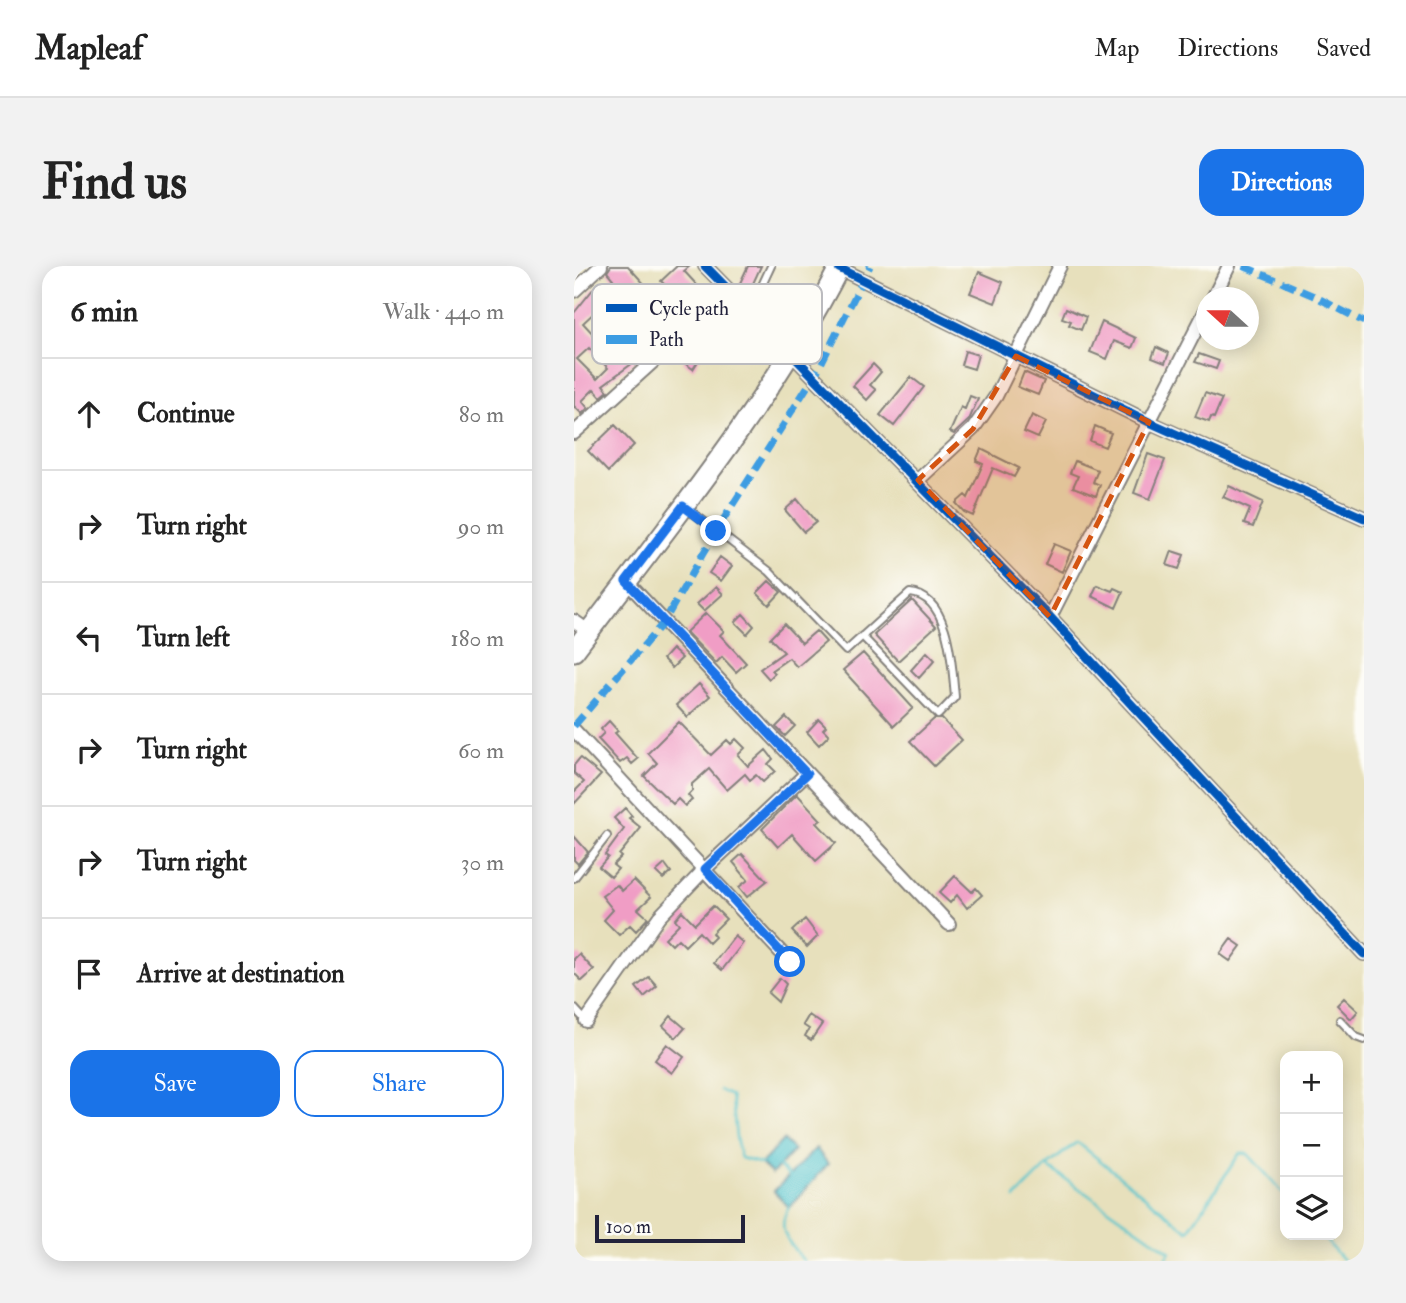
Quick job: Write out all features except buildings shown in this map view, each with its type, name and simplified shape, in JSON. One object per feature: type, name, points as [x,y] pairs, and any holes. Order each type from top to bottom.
[{"type":"main road","points":[[822,299],[840,267]]},
{"type":"main road","points":[[574,651],[581,626],[626,581],[758,405],[785,364]]},
{"type":"street","points":[[574,291],[601,266]]},
{"type":"street","points":[[705,266],[722,284]]},
{"type":"street","points":[[918,480],[972,429],[996,396],[1060,266]]},
{"type":"street","points":[[1218,287],[1229,266]]},
{"type":"street","points":[[840,267],[1149,422],[1364,518]]},
{"type":"street","points":[[1050,617],[1196,330]]},
{"type":"street","points":[[574,433],[650,364]]},
{"type":"street","points":[[803,364],[1050,617],[1364,954]]},
{"type":"street","points":[[626,581],[949,924]]},
{"type":"street","points":[[574,730],[790,962]]},
{"type":"street","points":[[586,1021],[659,917],[705,869],[807,774]]},
{"type":"lane","points":[[763,284],[771,266]]},
{"type":"lane","points":[[683,506],[769,570],[846,651],[862,636],[911,593],[920,594],[935,606],[949,642],[955,697],[938,715],[862,636]]},
{"type":"lane","points":[[574,878],[607,836]]},
{"type":"lane","points":[[574,1008],[586,1021]]},
{"type":"lane","points":[[1340,1020],[1356,1037],[1364,1040]]},
{"type":"highlighted area","points":[[1016,356],[1149,422],[1050,617],[918,480],[973,429]]},
{"type":"water","points":[[783,1140],[794,1150],[772,1174],[761,1164]]},
{"type":"water","points":[[816,1148],[828,1164],[789,1208],[774,1191]]},
{"type":"waterway","points":[[719,1090],[731,1096],[741,1158],[762,1164]]},
{"type":"waterway","points":[[1015,1198],[1047,1166],[1077,1142],[1188,1231],[1240,1153],[1248,1154],[1280,1189]]},
{"type":"waterway","points":[[776,1166],[789,1176]]},
{"type":"waterway","points":[[1047,1166],[1170,1252],[1165,1261]]},
{"type":"waterway","points":[[789,1207],[783,1223],[784,1229],[789,1242],[804,1261]]},
{"type":"waterway","points":[[1325,1240],[1343,1260]]},
{"type":"marked path","points":[[822,362],[870,266]]},
{"type":"marked path","points":[[1243,266],[1314,296],[1364,322]]},
{"type":"marked path","points":[[574,726],[664,622],[716,531],[821,364]]},
{"type":"cycle path","points":[[705,266],[723,284]]},
{"type":"cycle path","points":[[839,268],[1149,422],[1364,518]]},
{"type":"cycle path","points":[[801,364],[1050,617],[1364,954]]},
{"type":"route","points":[[716,531],[683,506],[626,581],[807,774],[705,869],[790,962]]}]
